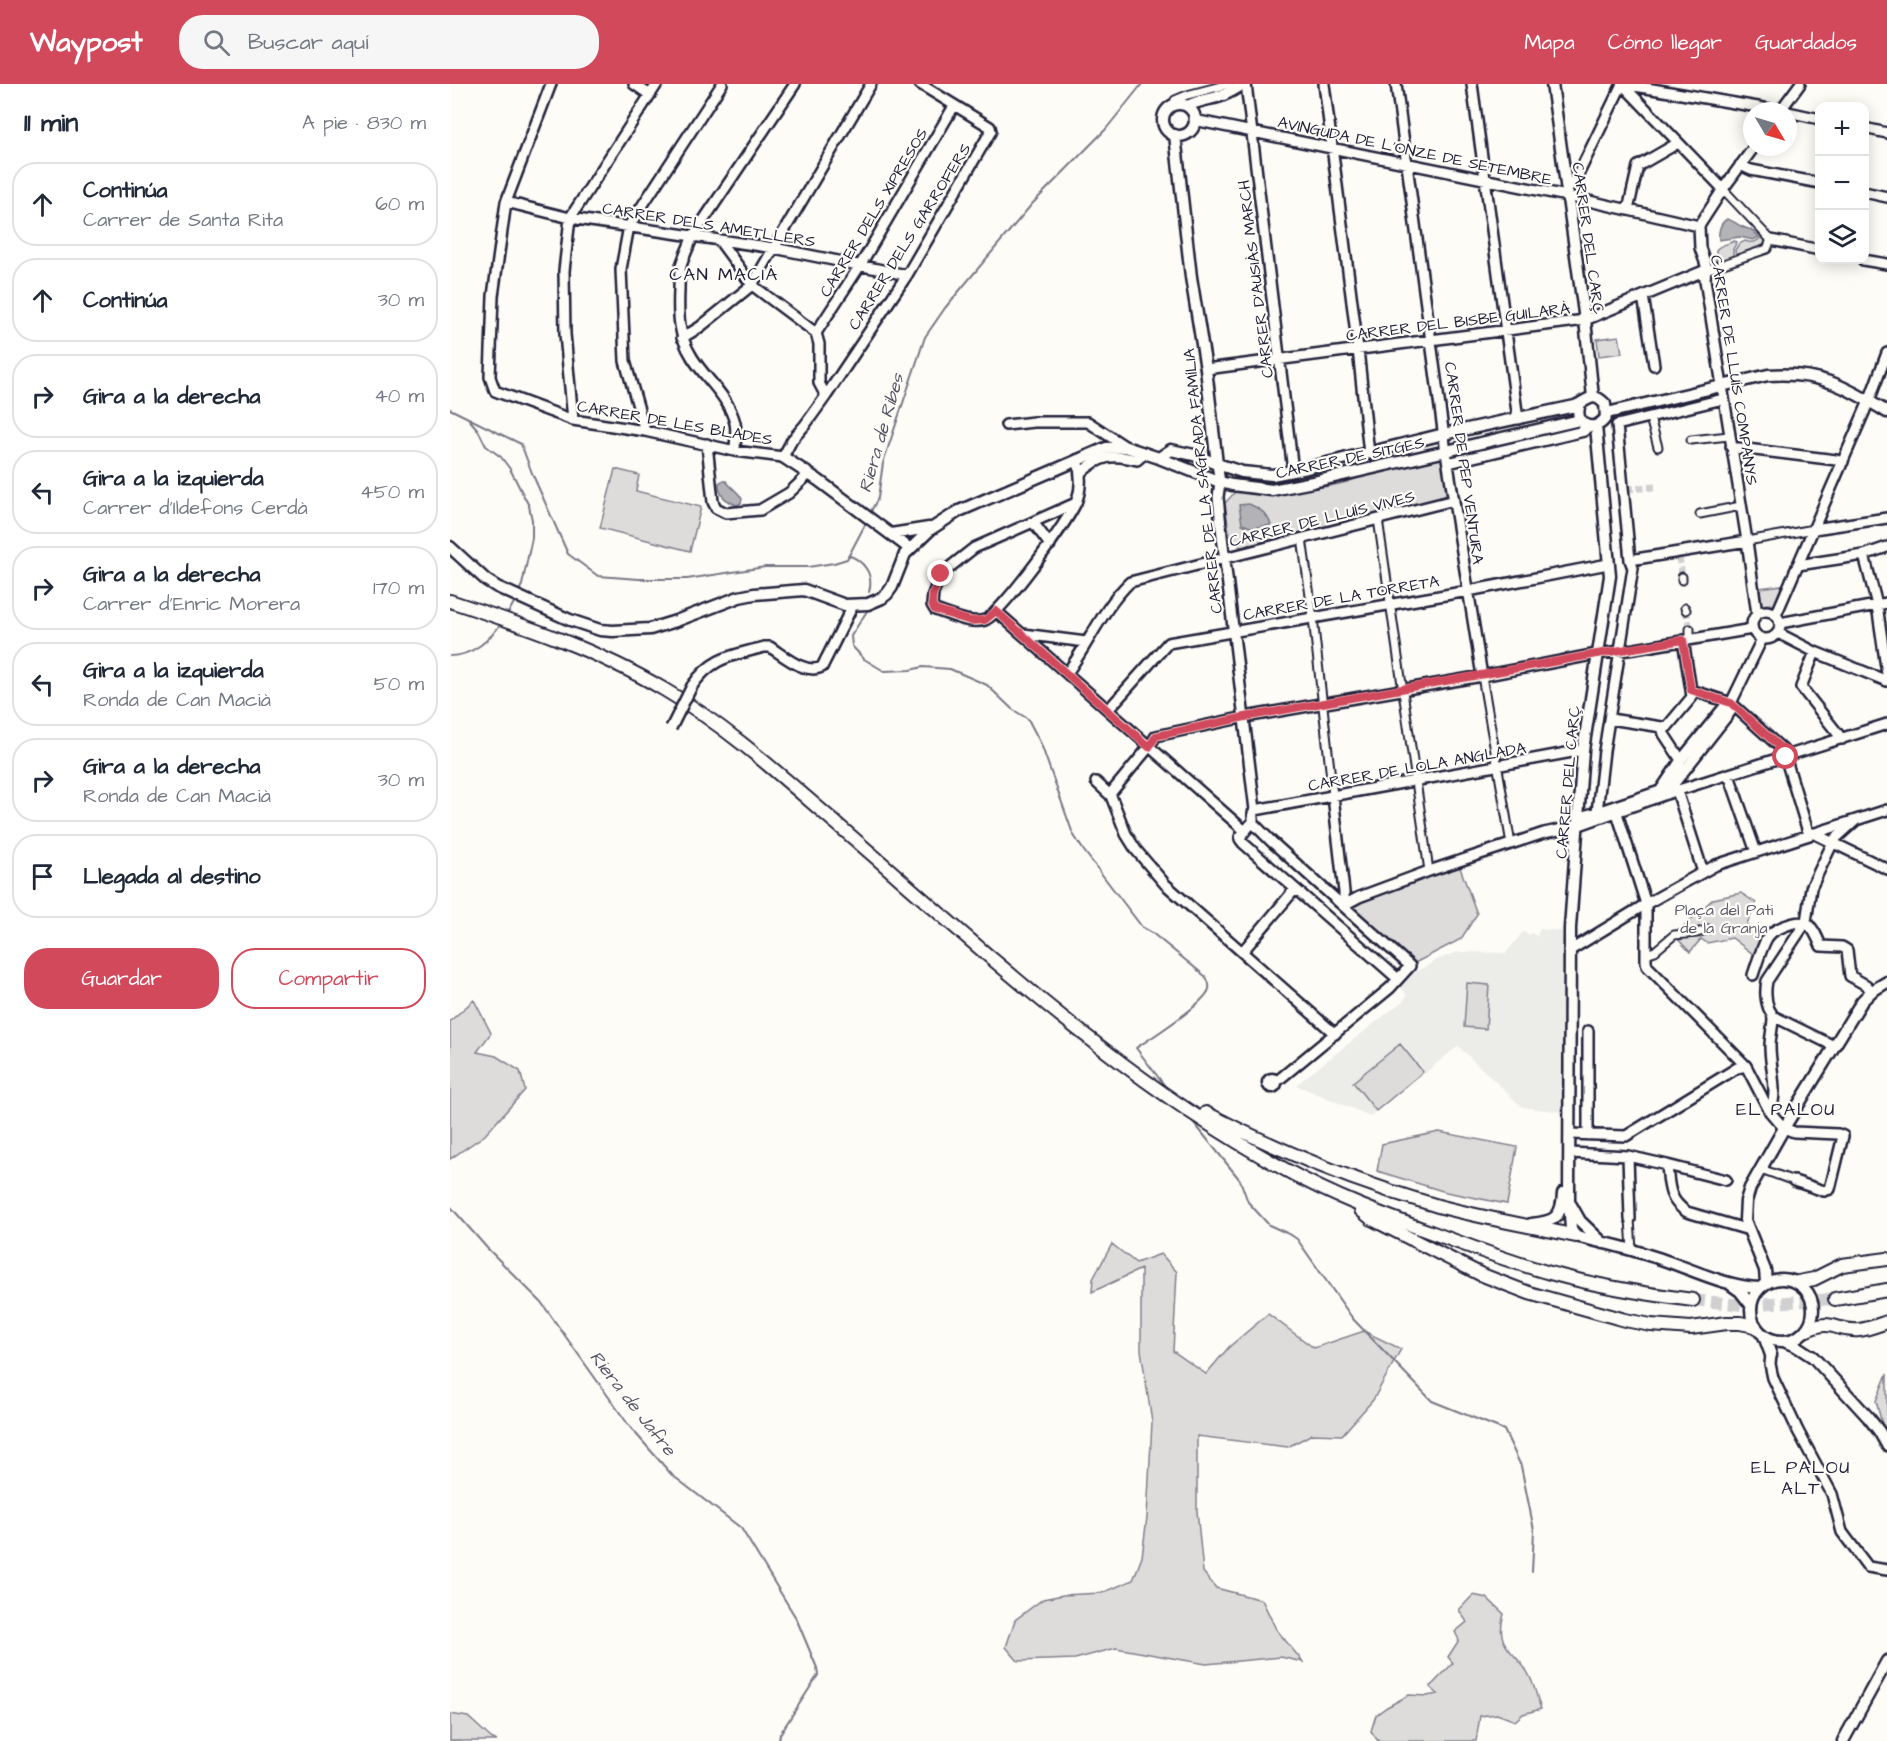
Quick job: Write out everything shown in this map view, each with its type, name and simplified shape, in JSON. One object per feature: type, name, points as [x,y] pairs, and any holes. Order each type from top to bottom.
[{"type":"main road","points":[[450,601],[583,649],[663,688],[718,725],[770,765],[1063,1017],[1169,1097],[1289,1172],[1357,1204],[1502,1258],[1603,1286],[1693,1300]]},
{"type":"main road","points":[[1183,1106],[1204,1111],[1274,1145],[1377,1187],[1437,1206],[1576,1236]]},
{"type":"main road","points":[[1357,1204],[1364,1214],[1372,1219],[1480,1274],[1529,1293],[1651,1326],[1691,1328],[1740,1323],[1760,1331]]},
{"type":"main road","points":[[1792,1281],[1814,1279],[1842,1265],[1887,1259]]},
{"type":"main road","points":[[1835,1299],[1887,1290]]},
{"type":"main road","points":[[1805,1332],[1827,1324],[1860,1330],[1887,1322]]},
{"type":"street","points":[[506,202],[551,84]]},
{"type":"street","points":[[634,84],[650,95]]},
{"type":"street","points":[[573,420],[565,334],[564,271],[570,218],[657,84]]},
{"type":"street","points":[[645,431],[625,361],[621,269],[629,226],[722,84]]},
{"type":"street","points":[[735,451],[735,424],[728,404],[692,358],[682,338],[678,306],[680,270],[693,236],[795,84]]},
{"type":"street","points":[[682,338],[700,327],[752,285],[871,84]]},
{"type":"street","name":"CARRER DELS GARROFERS","points":[[783,457],[792,440],[806,425],[907,275],[991,131],[990,127],[920,84]]},
{"type":"street","points":[[1175,100],[1229,84]]},
{"type":"street","points":[[1187,106],[1201,99],[1229,93],[1245,84]]},
{"type":"street","name":"CARRER D'AUSIÀS MARCH","points":[[1245,84],[1253,132],[1293,471]]},
{"type":"street","points":[[1324,84],[1369,454]]},
{"type":"street","name":"CARRER DE PEP VENTURA","points":[[1396,84],[1446,452],[1511,844]]},
{"type":"street","points":[[1472,84],[1518,419]]},
{"type":"street","name":"CARRER DEL CARÇ","points":[[1551,84],[1585,320],[1593,397]]},
{"type":"street","points":[[1567,193],[1622,84]]},
{"type":"street","points":[[1622,84],[1743,105]]},
{"type":"street","points":[[1622,84],[1771,240],[1815,249]]},
{"type":"street","points":[[1787,102],[1800,84]]},
{"type":"street","points":[[1175,104],[1187,106],[1192,111],[1194,120],[1190,131],[1186,134],[1175,135],[1166,129],[1163,122],[1164,113],[1175,104]]},
{"type":"street","name":"CARRER DELS XIPRESOS","points":[[816,333],[861,264],[954,106]]},
{"type":"street","points":[[1797,114],[1815,118]]},
{"type":"street","name":"AVINGUDA DE L'ONZE DE SETEMBRE","points":[[1194,120],[1485,180],[1567,193],[1699,226]]},
{"type":"street","points":[[1869,129],[1887,133]]},
{"type":"street","name":"CARRER DE LA SAGRADA FAMÍLIA","points":[[1175,135],[1191,277],[1206,369],[1220,482],[1218,498],[1245,717],[1255,810],[1253,823]]},
{"type":"street","points":[[1628,210],[1638,166],[1678,143]]},
{"type":"street","points":[[1699,226],[1747,156]]},
{"type":"street","points":[[1740,165],[1750,170],[1815,182]]},
{"type":"street","points":[[1869,193],[1887,197]]},
{"type":"street","name":"CARRER DELS AMETLLERS","points":[[506,202],[570,218],[774,248],[907,275]]},
{"type":"street","name":"CARRER DE LES BLADES","points":[[506,202],[493,296],[490,377],[495,391],[573,420],[645,431],[735,451],[783,457]]},
{"type":"street","name":"CARRER DE LLUÍS COMPANYS","points":[[1699,226],[1700,248],[1706,265],[1705,280],[1757,614]]},
{"type":"street","points":[[719,240],[752,285],[816,333],[819,344],[819,383],[826,396]]},
{"type":"street","points":[[1706,270],[1767,249],[1771,240]]},
{"type":"street","points":[[1869,261],[1887,264]]},
{"type":"street","name":"CARRER DEL BISBE GUILARÀ","points":[[1206,369],[1585,320],[1706,270]]},
{"type":"street","points":[[1643,296],[1654,365]]},
{"type":"street","points":[[1887,353],[1869,401],[1798,565],[1778,624],[1774,637],[1762,639],[1757,637],[1752,629],[1757,614],[1767,611],[1778,624],[1815,652],[1887,681]]},
{"type":"street","points":[[1607,413],[1768,375],[1804,374],[1826,380],[1887,412]]},
{"type":"street","points":[[1159,458],[1171,450],[1194,454],[1242,472],[1261,474],[1293,471],[1580,404],[1585,399],[1593,397],[1605,404],[1607,413],[1603,422],[1588,424]]},
{"type":"street","points":[[1597,812],[1633,568],[1630,560],[1625,489],[1617,425],[1723,399]]},
{"type":"street","points":[[1580,404],[1578,414],[1588,424]]},
{"type":"street","points":[[1650,418],[1658,447]]},
{"type":"street","points":[[1006,425],[1034,422],[1088,422],[1126,447]]},
{"type":"street","points":[[1448,464],[1584,431],[1588,424]]},
{"type":"street","name":"CARRER DEL CARÇ","points":[[1576,1236],[1571,1229],[1569,1202],[1569,951],[1583,750],[1610,576],[1588,424]]},
{"type":"street","name":"CARRER DE SITGES","points":[[933,528],[959,511],[1106,448],[1126,447],[1220,482],[1272,490],[1588,424]]},
{"type":"street","points":[[1691,440],[1730,436]]},
{"type":"street","points":[[707,444],[713,502],[716,508],[726,513],[760,510],[789,494],[809,474]]},
{"type":"street","points":[[1731,447],[1843,462]]},
{"type":"street","points":[[1081,473],[1094,462],[1105,458],[1122,456],[1137,460],[1145,453]]},
{"type":"street","points":[[783,457],[820,481],[909,548]]},
{"type":"street","points":[[1076,503],[974,548],[941,574],[933,594],[932,605],[935,610],[971,621],[985,620],[996,611],[1050,545],[1076,503],[1081,473],[1077,460]]},
{"type":"street","name":"CARRER DE LLUÍS VIVES","points":[[1067,673],[1078,659],[1086,642],[1116,595],[1130,582],[1454,500]]},
{"type":"street","points":[[1700,514],[1741,506]]},
{"type":"street","points":[[1630,560],[1679,554],[1887,518]]},
{"type":"street","points":[[1378,519],[1430,871]]},
{"type":"street","points":[[1033,522],[1050,545]]},
{"type":"street","points":[[891,534],[933,528]]},
{"type":"street","points":[[450,546],[486,580],[497,587],[579,623],[613,632],[650,629],[739,597],[754,594],[804,590],[837,603],[868,604],[887,594],[892,588],[909,548],[933,528]]},
{"type":"street","points":[[891,534],[899,567]]},
{"type":"street","points":[[1302,537],[1334,796],[1344,905]]},
{"type":"street","points":[[1798,565],[1864,555],[1887,547]]},
{"type":"street","points":[[1864,555],[1882,604],[1887,674]]},
{"type":"street","name":"CARRER DE LA TORRETA","points":[[1108,710],[1168,643],[1468,591],[1608,564]]},
{"type":"street","points":[[1778,624],[1882,604]]},
{"type":"street","points":[[671,728],[692,686],[701,673],[716,661],[764,646],[770,647],[804,668],[815,670],[822,667],[853,605]]},
{"type":"street","points":[[996,611],[1245,831]]},
{"type":"street","points":[[1610,719],[1667,727],[1692,698],[1687,640],[1690,629]]},
{"type":"street","points":[[1110,794],[1156,736],[1245,717],[1597,654],[1752,629]]},
{"type":"street","points":[[1023,634],[1086,642]]},
{"type":"street","points":[[1666,794],[1731,711],[1731,703],[1762,639]]},
{"type":"street","points":[[1815,652],[1801,687],[1842,738]]},
{"type":"street","points":[[1691,690],[1731,703],[1783,750],[1811,834],[1887,868]]},
{"type":"street","points":[[1344,905],[1359,897],[1430,871],[1660,791],[1725,706],[1731,703]]},
{"type":"street","points":[[1578,821],[1617,813],[1666,794],[1887,724]]},
{"type":"street","points":[[1662,727],[1664,734],[1682,760]]},
{"type":"street","name":"CARRER DE LOLA ANGLADA","points":[[1255,810],[1583,750]]},
{"type":"street","points":[[1730,775],[1756,852]]},
{"type":"street","points":[[1096,782],[1110,794],[1126,834],[1146,863],[1165,884],[1335,1034]]},
{"type":"street","points":[[1677,791],[1703,872]]},
{"type":"street","points":[[1569,951],[1716,865],[1887,810]]},
{"type":"street","points":[[1617,813],[1646,904],[1647,966],[1746,1066],[1770,1112],[1784,1128],[1794,1132],[1843,1136],[1830,1189],[1824,1191],[1761,1169]]},
{"type":"street","points":[[1770,1112],[1775,1094],[1770,1054],[1773,1016],[1766,1000],[1767,981],[1806,922],[1811,888],[1834,840],[1859,818]]},
{"type":"street","points":[[1276,1082],[1335,1034],[1398,979],[1410,966],[1272,843],[1253,823],[1240,839],[1398,979]]},
{"type":"street","points":[[1243,951],[1295,889]]},
{"type":"street","points":[[1753,975],[1767,938],[1772,931],[1798,920],[1806,922],[1821,946],[1842,947],[1847,951],[1850,976],[1872,991]]},
{"type":"street","points":[[1646,954],[1655,951],[1674,935],[1697,933],[1708,928]]},
{"type":"street","points":[[1772,1355],[1751,1316],[1751,1305],[1754,1296],[1763,1285],[1766,1270],[1745,1220],[1746,1201],[1750,1188],[1862,1001],[1872,991],[1887,982]]},
{"type":"street","points":[[1773,1016],[1834,1046]]},
{"type":"street","points":[[1588,1031],[1588,1135]]},
{"type":"street","points":[[1570,1143],[1588,1135],[1626,1136],[1737,1068],[1746,1066]]},
{"type":"street","points":[[1626,1136],[1632,1250]]},
{"type":"street","points":[[1570,1143],[1726,1180]]},
{"type":"street","name":"CARRER DEL CARÇ","points":[[1520,1224],[1550,1222],[1558,1214],[1562,1203],[1564,1166],[1570,1143]]},
{"type":"street","points":[[1667,1165],[1669,1192],[1681,1209],[1749,1230]]},
{"type":"street","points":[[1569,1202],[1580,1221],[1603,1243]]},
{"type":"street","points":[[1576,1236],[1632,1250],[1749,1288],[1776,1279],[1792,1281]]},
{"type":"street","points":[[1761,1257],[1805,1288],[1813,1304],[1812,1322],[1805,1332],[1782,1342],[1772,1355],[1770,1364],[1773,1378],[1832,1494],[1842,1532],[1868,1567],[1887,1570]]},
{"type":"street","points":[[1728,1282],[1751,1305]]},
{"type":"street","points":[[1760,1331],[1813,1357],[1868,1417],[1887,1445]]},
{"type":"street","points":[[1805,1332],[1813,1357]]},
{"type":"street","points":[[1843,1741],[1887,1660]]},
{"type":"shaded area","points":[[1727,219],[1751,230],[1759,237],[1753,240],[1740,237],[1719,240],[1720,228]]},
{"type":"shaded area","points":[[722,481],[726,481],[739,494],[742,499],[741,503],[737,505],[724,497],[719,487]]},
{"type":"shaded area","points":[[1249,504],[1263,512],[1271,525],[1253,528],[1242,524],[1239,505]]},
{"type":"shaded area","points":[[1540,929],[1570,932],[1570,1113],[1522,1107],[1458,1046],[1424,1074],[1422,1072],[1370,1116],[1296,1085],[1404,1000],[1407,995],[1400,987],[1412,974],[1441,958],[1458,952],[1506,953],[1523,932],[1537,936]]},
{"type":"green space","points":[[1762,236],[1766,239],[1763,248],[1736,259],[1735,250],[1739,244],[1745,241],[1755,242]]},
{"type":"green space","points":[[1734,241],[1737,242],[1733,249],[1733,260],[1716,265],[1716,250]]},
{"type":"green space","points":[[1619,336],[1622,353],[1599,356],[1597,339]]},
{"type":"green space","points":[[1579,424],[1584,428],[1450,461],[1449,455]]},
{"type":"green space","points":[[1444,456],[1452,498],[1241,547],[1230,540],[1225,503],[1237,490],[1262,494],[1330,486],[1371,473]]},
{"type":"green space","points":[[615,469],[639,475],[636,491],[701,507],[690,551],[600,528]]},
{"type":"green space","points":[[1782,585],[1774,605],[1761,605],[1760,588]]},
{"type":"green space","points":[[1458,862],[1477,914],[1461,939],[1409,966],[1344,905]]},
{"type":"green space","name":"Plaça del Pati de la Granja","points":[[1741,893],[1756,903],[1747,924],[1767,938],[1757,957],[1732,938],[1707,943],[1701,939],[1690,952],[1674,935],[1713,899]]},
{"type":"green space","points":[[1467,983],[1489,985],[1486,1029],[1464,1027]]},
{"type":"green space","points":[[474,1000],[491,1033],[477,1052],[496,1056],[520,1071],[525,1090],[485,1135],[450,1159],[450,1021]]},
{"type":"green space","points":[[1400,1044],[1423,1072],[1376,1111],[1353,1082]]},
{"type":"green space","points":[[1439,1132],[1517,1147],[1507,1204],[1446,1192],[1377,1171],[1382,1144]]},
{"type":"green space","points":[[1112,1244],[1136,1263],[1161,1254],[1177,1272],[1173,1351],[1206,1374],[1229,1347],[1268,1314],[1314,1348],[1364,1331],[1401,1349],[1373,1400],[1342,1435],[1312,1434],[1288,1447],[1197,1436],[1197,1511],[1203,1572],[1216,1588],[1262,1600],[1276,1629],[1303,1662],[1281,1657],[1206,1664],[1116,1648],[1075,1659],[1018,1661],[1006,1647],[1015,1620],[1043,1599],[1063,1595],[1102,1593],[1133,1580],[1142,1557],[1147,1517],[1152,1422],[1141,1350],[1141,1269],[1092,1292],[1093,1279]]},
{"type":"green space","points":[[1887,1374],[1887,1433],[1882,1424],[1876,1401]]},
{"type":"green space","points":[[1473,1595],[1487,1598],[1504,1614],[1502,1635],[1504,1643],[1530,1677],[1541,1709],[1523,1714],[1515,1721],[1497,1714],[1480,1716],[1476,1741],[1378,1741],[1371,1731],[1376,1715],[1409,1695],[1438,1694],[1430,1687],[1453,1663],[1448,1657],[1459,1640],[1455,1632],[1467,1622],[1459,1610]]},
{"type":"green space","points":[[450,1714],[468,1717],[497,1741],[450,1741]]},
{"type":"waterway","name":"Riera de Ribes","points":[[870,513],[878,498],[883,463],[925,337],[945,308],[1032,204],[1106,129],[1142,84]]},
{"type":"waterway","name":"Riera de Ribes","points":[[450,409],[521,444],[568,554],[598,576],[687,579],[765,567],[808,567],[834,563],[847,559],[867,521]]},
{"type":"waterway","name":"Riera de Jafre","points":[[468,418],[478,430],[486,446],[501,457],[510,469],[529,506],[532,538],[522,585],[518,593]]},
{"type":"waterway","points":[[848,555],[859,561],[869,574],[869,592]]},
{"type":"waterway","name":"Riera de Jafre","points":[[507,615],[516,599]]},
{"type":"waterway","points":[[867,611],[851,636],[852,646],[864,659],[884,671],[923,667],[950,669],[987,685],[1012,709],[1028,719],[1041,744],[1073,834],[1084,851],[1142,927],[1207,979],[1209,989],[1198,1003],[1136,1048],[1168,1090]]},
{"type":"waterway","name":"Riera de Jafre","points":[[450,656],[466,653],[480,646],[502,622]]},
{"type":"waterway","points":[[1190,1118],[1240,1180],[1248,1202],[1269,1225],[1297,1239],[1353,1319],[1432,1401],[1504,1430],[1521,1466],[1534,1530],[1532,1572]]},
{"type":"waterway","name":"Riera de Jafre","points":[[450,1206],[487,1248],[541,1302],[630,1427],[672,1475],[741,1528],[796,1618],[817,1668],[818,1675],[780,1734],[779,1741]]},
{"type":"tunnel","points":[[1627,489],[1655,487]]},
{"type":"tunnel","points":[[1679,557],[1682,577]]},
{"type":"tunnel","points":[[1686,610],[1690,629]]},
{"type":"tunnel","points":[[1693,1300],[1742,1305],[1835,1299]]},
{"type":"district","name":"CAN MACIÀ","points":[[724,274]]},
{"type":"district","name":"EL PALOU","points":[[1786,1109]]},
{"type":"district","name":"EL PALOU ALT","points":[[1801,1477]]},
{"type":"route","points":[[941,574],[933,594],[932,605],[935,610],[971,621],[985,620],[996,611],[1149,747],[1156,736],[1245,717],[1683,640],[1691,690],[1731,703],[1783,750],[1786,757]]}]
